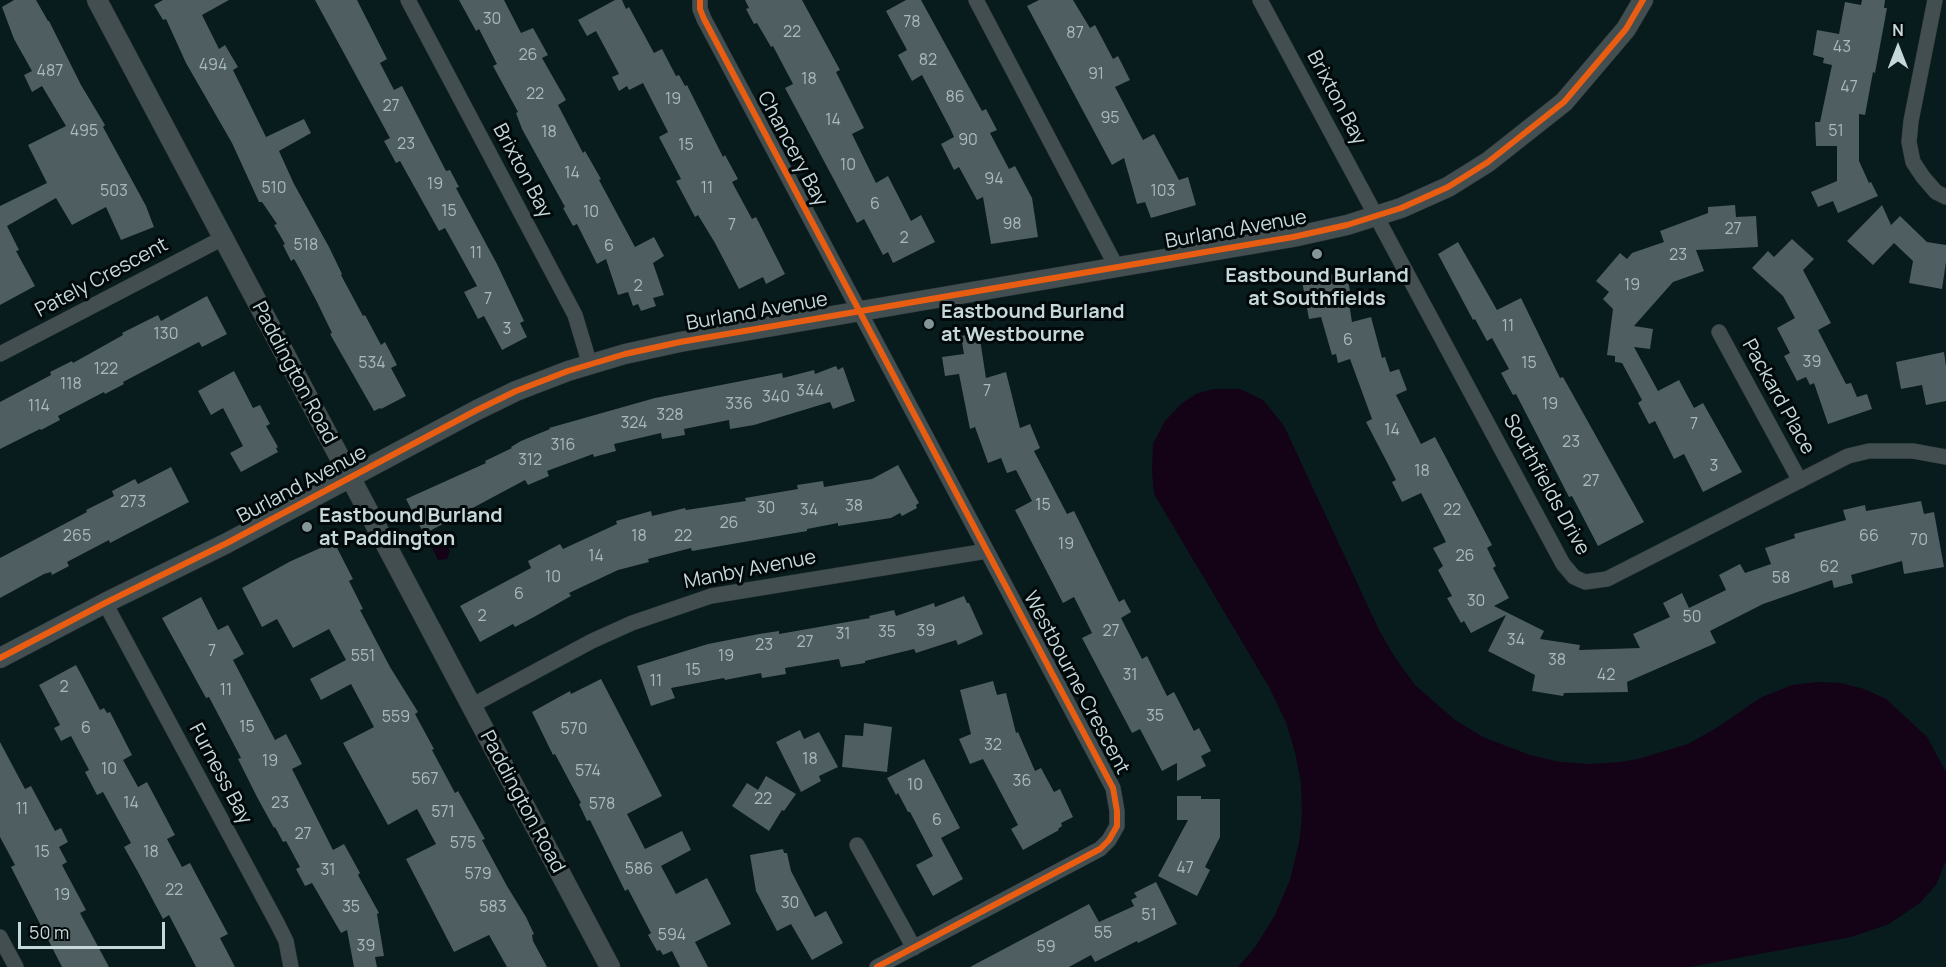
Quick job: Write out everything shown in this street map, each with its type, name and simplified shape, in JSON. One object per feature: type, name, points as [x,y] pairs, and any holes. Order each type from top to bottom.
[{"type":"street","name":"Paddington Road","points":[[97,0],[610,967]]},
{"type":"street","name":"Brixton Bay","points":[[408,0],[576,315],[590,365]]},
{"type":"street","name":"Chancery Bay","points":[[700,0],[700,9],[704,19],[859,312]]},
{"type":"street","points":[[976,0],[1118,268]]},
{"type":"street","name":"Brixton Bay","points":[[1260,0],[1376,216]]},
{"type":"street","name":"Burland Avenue","points":[[0,658],[227,543],[477,410],[516,392],[590,365],[625,354],[680,342],[1293,237],[1347,225],[1401,208],[1448,187],[1488,162],[1564,102],[1626,29],[1643,0]]},
{"type":"street","points":[[1935,0],[1911,121],[1909,142],[1913,162],[1923,177],[1936,192],[1946,197]]},
{"type":"street","name":"Southfields Drive","points":[[1376,216],[1563,564],[1575,577],[1585,582],[1607,579],[1848,456],[1869,451],[1913,452],[1946,457]]},
{"type":"street","name":"Pately Crescent","points":[[0,354],[223,238]]},
{"type":"street","name":"Westbourne Crescent","points":[[859,312],[1113,788],[1118,810],[1117,826],[1109,840],[1100,849],[877,967]]},
{"type":"street","name":"Packard Place","points":[[1719,332],[1800,481]]},
{"type":"street","name":"Manby Avenue","points":[[471,706],[592,641],[632,623],[711,596],[987,551]]},
{"type":"street","name":"Furness Bay","points":[[105,603],[286,941],[291,967]]},
{"type":"street","points":[[857,845],[914,948]]},
{"type":"street","points":[[0,937],[16,967]]},
{"type":"shaded area","points":[[1213,389],[1240,389],[1263,400],[1284,426],[1379,630],[1394,656],[1415,685],[1455,720],[1485,738],[1530,755],[1560,762],[1589,764],[1620,762],[1688,744],[1718,727],[1760,698],[1792,685],[1817,682],[1841,683],[1864,689],[1886,699],[1927,737],[1946,772],[1946,860],[1936,885],[1920,903],[1889,924],[1851,937],[1689,967],[1238,967],[1256,946],[1275,915],[1290,880],[1299,843],[1302,816],[1301,783],[1286,722],[1269,687],[1154,494],[1153,444],[1165,421],[1181,404],[1196,394]]},
{"type":"shaded area","points":[[434,533],[442,535],[450,551],[447,559],[438,560],[429,542]]},
{"type":"building","points":[[14,0],[36,0],[49,21],[81,85],[105,125],[103,127],[146,206],[154,227],[121,240],[106,207],[72,225],[56,198],[7,226],[19,250],[16,251],[35,286],[0,305],[0,206],[47,183],[28,145],[66,126],[42,86],[32,92],[24,75],[32,71],[14,39],[2,7]]},
{"type":"building","points":[[163,0],[229,0],[202,15],[219,49],[225,45],[238,67],[233,70],[266,137],[304,119],[311,133],[279,151],[363,316],[365,315],[381,345],[385,342],[397,365],[391,368],[406,396],[374,411],[330,334],[332,333],[298,266],[294,259],[291,261],[283,245],[285,244],[274,225],[277,224],[262,202],[259,202],[232,143],[186,63],[166,19],[163,20],[154,5]]},
{"type":"building","points":[[315,0],[357,0],[387,59],[380,63],[394,90],[402,86],[446,171],[450,170],[459,187],[456,188],[497,264],[524,321],[520,323],[527,337],[502,350],[484,316],[478,319],[464,292],[477,286],[445,228],[439,231],[400,161],[396,163],[384,141],[390,138]]},
{"type":"building","points":[[459,0],[504,0],[521,33],[533,28],[548,55],[542,58],[566,100],[558,105],[583,153],[585,151],[601,179],[599,180],[635,247],[654,237],[664,256],[653,263],[664,295],[653,298],[656,306],[641,311],[638,304],[633,306],[628,292],[618,295],[606,259],[597,264],[577,224],[573,226],[563,208],[565,207],[522,129],[516,113],[518,112],[493,66],[497,64],[479,29],[476,31]]},
{"type":"building","points":[[615,0],[622,0],[626,9],[629,7],[654,53],[662,49],[676,76],[679,75],[685,86],[687,85],[723,157],[725,155],[738,179],[732,182],[752,219],[756,217],[785,274],[766,284],[763,277],[739,289],[715,243],[698,215],[695,217],[676,181],[681,179],[659,137],[668,132],[643,83],[629,90],[627,86],[619,91],[612,77],[619,74],[596,31],[587,36],[578,20]]},
{"type":"building","points":[[745,0],[802,0],[840,70],[836,72],[864,128],[852,134],[876,183],[888,176],[911,221],[921,215],[935,242],[893,263],[888,252],[883,255],[864,219],[857,223],[785,88],[793,84],[773,46],[771,47],[757,23],[754,24],[746,9],[749,8]]},
{"type":"building","points":[[906,0],[921,0],[982,111],[986,109],[997,130],[990,133],[1009,169],[1015,166],[1032,198],[1038,237],[991,244],[983,197],[977,200],[959,167],[954,170],[941,144],[954,137],[950,128],[922,75],[912,81],[898,55],[907,50],[886,11]]},
{"type":"building","points":[[1039,0],[1073,0],[1090,28],[1095,25],[1113,59],[1118,56],[1130,80],[1115,87],[1143,140],[1154,134],[1179,180],[1188,177],[1196,205],[1151,218],[1145,202],[1137,204],[1124,158],[1112,165],[1027,6]]},
{"type":"building","points":[[1862,0],[1885,0],[1884,8],[1887,8],[1865,115],[1859,114],[1859,161],[1878,196],[1838,213],[1833,201],[1818,207],[1811,192],[1837,181],[1837,146],[1816,146],[1815,122],[1820,122],[1832,65],[1823,63],[1824,58],[1813,55],[1817,30],[1839,34],[1845,2],[1861,5]]},
{"type":"building","points":[[1735,205],[1736,217],[1756,216],[1758,247],[1696,250],[1704,271],[1673,282],[1634,326],[1653,329],[1650,349],[1634,347],[1658,391],[1679,380],[1694,408],[1703,403],[1742,472],[1703,492],[1684,454],[1674,459],[1655,421],[1649,424],[1638,403],[1642,400],[1622,363],[1615,362],[1615,356],[1607,355],[1613,309],[1603,299],[1609,292],[1596,281],[1620,253],[1627,259],[1632,253],[1664,242],[1660,231],[1708,213],[1708,207]]},
{"type":"building","points":[[1882,205],[1891,225],[1900,216],[1927,242],[1946,245],[1942,289],[1909,283],[1913,261],[1894,243],[1873,265],[1847,241]]},
{"type":"building","points":[[1792,239],[1814,259],[1803,270],[1831,323],[1818,330],[1846,384],[1851,383],[1857,397],[1867,394],[1872,409],[1828,424],[1814,383],[1810,385],[1806,377],[1797,381],[1784,356],[1790,353],[1777,328],[1795,318],[1783,296],[1752,268],[1768,251],[1774,257]]},
{"type":"building","points":[[1458,242],[1497,310],[1521,298],[1560,378],[1563,377],[1644,522],[1598,546],[1572,496],[1569,497],[1516,394],[1513,395],[1501,373],[1509,369],[1492,338],[1487,341],[1475,319],[1473,320],[1438,254]]},
{"type":"building","points":[[1346,271],[1352,322],[1371,317],[1382,358],[1385,357],[1390,372],[1399,369],[1407,390],[1396,395],[1421,444],[1435,437],[1492,545],[1487,548],[1496,566],[1493,568],[1509,598],[1494,606],[1544,631],[1540,639],[1580,645],[1579,650],[1640,648],[1633,634],[1670,617],[1663,603],[1682,593],[1689,608],[1726,590],[1719,575],[1740,564],[1745,573],[1771,564],[1765,548],[1795,538],[1794,534],[1846,520],[1843,510],[1865,505],[1866,511],[1921,501],[1924,514],[1934,512],[1944,567],[1904,574],[1902,561],[1851,575],[1853,583],[1834,588],[1832,580],[1763,604],[1710,631],[1716,643],[1627,682],[1628,692],[1564,693],[1563,696],[1532,691],[1535,675],[1488,651],[1506,615],[1471,633],[1464,621],[1461,623],[1447,598],[1452,596],[1438,570],[1443,566],[1433,548],[1446,542],[1421,493],[1402,502],[1392,482],[1396,480],[1366,422],[1372,419],[1350,359],[1338,363],[1336,354],[1332,355],[1321,317],[1309,319],[1302,281]]},
{"type":"building","points":[[207,296],[227,334],[202,347],[199,342],[105,394],[104,392],[58,416],[60,420],[0,449],[0,402],[51,375],[50,372],[72,361],[73,363],[123,335],[122,333],[158,315],[161,321]]},
{"type":"building","points":[[979,333],[986,378],[1006,372],[1020,428],[1030,424],[1040,448],[1034,451],[1067,514],[1074,511],[1119,602],[1124,599],[1131,612],[1121,618],[1142,659],[1147,656],[1167,696],[1174,692],[1194,731],[1199,728],[1211,751],[1201,756],[1206,766],[1177,781],[1177,763],[1162,771],[1140,729],[1132,733],[1082,638],[1092,633],[1074,597],[1063,603],[1015,510],[1032,501],[1016,470],[1007,473],[1001,458],[988,463],[975,427],[970,429],[959,374],[945,376],[942,357],[964,354],[961,336]]},
{"type":"building","points":[[1944,352],[1946,401],[1926,405],[1922,385],[1901,389],[1896,362]]},
{"type":"building","points":[[836,366],[838,370],[843,367],[855,401],[833,409],[830,402],[754,425],[730,429],[729,420],[684,429],[685,435],[662,439],[661,433],[614,444],[616,451],[594,457],[593,454],[547,471],[549,476],[528,485],[525,480],[424,534],[406,499],[486,463],[485,461],[521,441],[549,428],[655,398],[782,373],[783,378],[814,370],[815,374]]},
{"type":"building","points":[[234,371],[253,408],[260,405],[270,424],[266,426],[278,447],[276,448],[278,452],[241,472],[230,453],[243,446],[223,408],[211,415],[198,391]]},
{"type":"building","points":[[898,465],[919,503],[916,505],[917,508],[902,516],[900,513],[891,518],[838,526],[838,523],[807,529],[807,531],[692,551],[691,548],[648,559],[649,562],[618,570],[569,593],[571,596],[534,617],[515,627],[513,624],[480,642],[460,606],[531,568],[528,561],[560,544],[563,549],[617,524],[616,521],[651,511],[652,516],[685,508],[686,510],[746,501],[745,498],[798,489],[797,485],[823,481],[824,487],[872,479]]},
{"type":"building","points":[[171,467],[189,502],[110,543],[109,540],[67,562],[69,566],[52,575],[51,572],[44,574],[0,598],[0,558],[114,496],[112,491],[135,479],[138,484]]},
{"type":"building","points":[[334,542],[353,579],[349,581],[363,609],[360,610],[390,667],[418,712],[415,714],[455,793],[458,791],[485,839],[482,840],[526,917],[534,934],[532,935],[533,941],[547,967],[507,967],[489,935],[454,952],[406,859],[436,844],[417,809],[388,825],[343,743],[374,727],[351,684],[321,700],[310,679],[346,660],[329,629],[293,648],[277,619],[262,627],[242,588],[291,561]]},
{"type":"building","points":[[964,596],[983,634],[958,645],[956,640],[916,653],[914,649],[865,661],[865,663],[841,667],[839,659],[785,668],[786,674],[762,678],[761,673],[671,688],[675,698],[651,706],[637,666],[708,644],[870,618],[869,616],[894,610],[896,616],[934,603],[935,607]]},
{"type":"building","points":[[201,597],[218,630],[228,625],[244,654],[233,660],[275,740],[286,734],[302,764],[292,769],[333,850],[344,844],[360,873],[358,875],[379,913],[377,914],[384,956],[375,957],[377,967],[354,967],[347,930],[341,933],[312,883],[305,886],[296,869],[300,867],[286,841],[283,842],[274,828],[209,697],[206,698],[162,618]]},
{"type":"building","points":[[76,665],[100,710],[104,708],[107,713],[110,712],[132,755],[123,760],[138,787],[147,782],[175,835],[167,839],[182,867],[190,863],[228,934],[220,938],[235,967],[196,967],[169,915],[163,919],[124,847],[131,843],[103,792],[97,795],[85,772],[89,770],[71,736],[61,741],[54,728],[60,725],[39,685]]},
{"type":"building","points":[[601,679],[662,796],[627,814],[645,849],[682,831],[691,850],[661,866],[676,894],[707,878],[731,924],[695,942],[708,967],[680,967],[672,951],[663,955],[660,950],[657,951],[648,935],[651,933],[628,889],[625,891],[590,820],[587,821],[579,804],[581,803],[555,754],[553,755],[532,712],[570,691],[571,694]]},
{"type":"building","points":[[993,681],[997,695],[1006,693],[1016,733],[1018,732],[1035,771],[1041,768],[1054,792],[1060,789],[1073,817],[1061,823],[1059,830],[1023,850],[1011,829],[1018,825],[983,759],[970,764],[959,739],[971,734],[960,690]]},
{"type":"building","points":[[864,723],[892,727],[887,772],[842,767],[845,735],[863,736]]},
{"type":"building","points":[[800,730],[804,739],[819,732],[838,767],[819,776],[821,781],[801,792],[776,742]]},
{"type":"building","points":[[0,742],[25,789],[31,786],[55,831],[61,828],[68,842],[59,847],[67,862],[62,865],[86,910],[80,913],[109,967],[62,967],[11,867],[15,865],[0,837]]},
{"type":"building","points":[[924,759],[960,828],[941,838],[963,879],[933,896],[916,865],[933,856],[910,812],[898,793],[896,795],[887,778]]},
{"type":"building","points":[[766,776],[796,794],[784,811],[782,810],[769,831],[732,806],[747,783],[758,790]]},
{"type":"building","points":[[1177,796],[1220,799],[1220,837],[1205,867],[1210,870],[1197,896],[1158,876],[1188,820],[1177,820]]},
{"type":"building","points":[[783,849],[784,853],[787,853],[791,871],[815,917],[826,911],[843,943],[812,960],[791,924],[777,931],[756,891],[750,855]]},
{"type":"building","points":[[1156,882],[1177,924],[1138,943],[1137,941],[1095,962],[1091,955],[1069,967],[970,967],[1089,904],[1099,922],[1134,906],[1131,900],[1137,897],[1134,893]]},
{"type":"cycle path","points":[[700,0],[700,9],[704,19],[1113,788],[1117,826],[1109,840],[1100,849],[877,967]]},
{"type":"cycle path","points":[[0,658],[227,543],[477,410],[516,391],[568,371],[625,354],[680,342],[1293,237],[1347,225],[1401,208],[1448,187],[1488,162],[1564,102],[1626,29],[1643,0]]},
{"type":"place","name":"Eastbound Burland at Southfields","points":[[1317,254]]},
{"type":"place","name":"Eastbound Burland at Westbourne","points":[[929,324]]},
{"type":"place","name":"Eastbound Burland at Paddington","points":[[307,527]]}]
